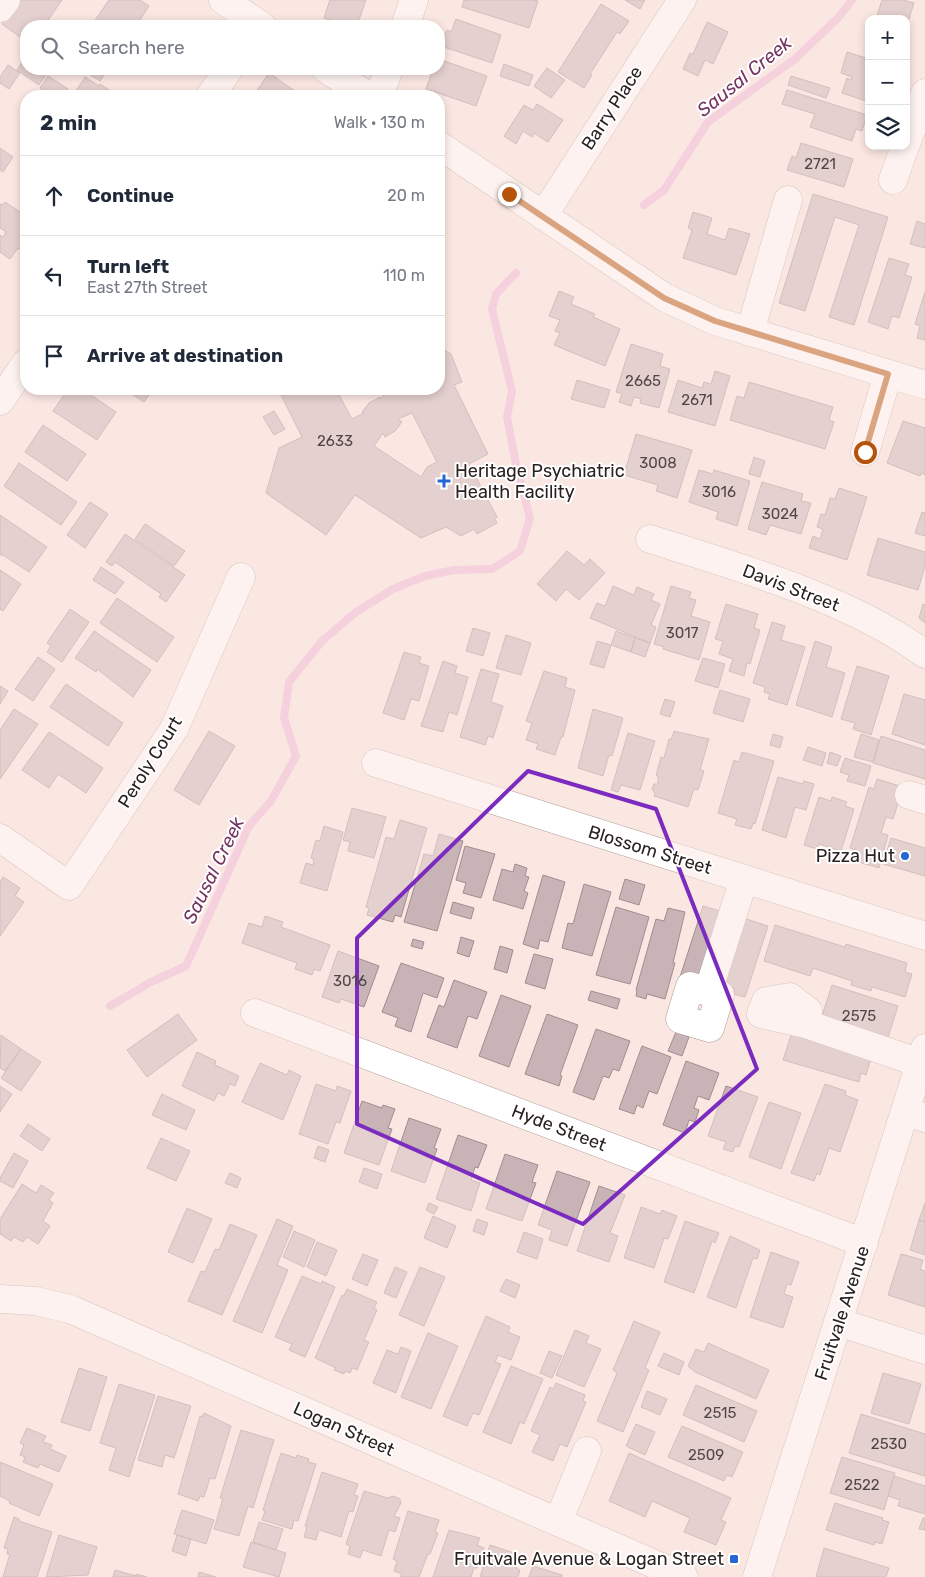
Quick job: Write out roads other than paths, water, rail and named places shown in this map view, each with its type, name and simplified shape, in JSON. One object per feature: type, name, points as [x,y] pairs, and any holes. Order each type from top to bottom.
[{"type":"street","points":[[0,8],[6,0]]},
{"type":"street","points":[[223,0],[251,20]]},
{"type":"street","points":[[407,20],[414,0]]},
{"type":"street","name":"Barry Place","points":[[542,216],[682,0]]},
{"type":"street","points":[[214,90],[225,75]]},
{"type":"street","points":[[335,75],[359,90]]},
{"type":"street","points":[[381,90],[387,75]]},
{"type":"street","points":[[910,134],[925,95]]},
{"type":"street","points":[[445,149],[664,298],[715,321],[925,385]]},
{"type":"street","points":[[893,180],[904,150]]},
{"type":"street","points":[[750,332],[788,200]]},
{"type":"street","points":[[0,401],[20,372]]},
{"type":"street","points":[[865,452],[888,374]]},
{"type":"street","name":"Davis Street","points":[[650,539],[748,570],[848,610],[907,641],[925,654]]},
{"type":"street","name":"Peroly Court","points":[[0,838],[69,886],[174,729],[242,577]]},
{"type":"street","name":"Blossom Street","points":[[376,763],[925,936]]},
{"type":"street","points":[[708,992],[744,879]]},
{"type":"street","name":"Hyde Street","points":[[255,1013],[864,1243]]},
{"type":"street","points":[[806,1024],[923,1056]]},
{"type":"street","name":"Fruitvale Avenue","points":[[757,1577],[864,1243],[915,1114],[923,1056]]},
{"type":"street","name":"Logan Street","points":[[0,1299],[36,1300],[70,1309],[684,1577]]},
{"type":"street","points":[[838,1322],[925,1350]]},
{"type":"street","points":[[558,1522],[586,1451]]},
{"type":"waterway","name":"Sausal Creek","points":[[644,205],[664,190],[708,122],[795,59],[838,18],[852,0]]},
{"type":"waterway","name":"Sausal Creek","points":[[110,1006],[151,982],[186,966],[249,826],[271,801],[296,756],[284,718],[289,682],[322,641],[356,612],[393,589],[425,576],[454,570],[492,569],[520,551],[530,518],[516,464],[507,417],[512,391],[492,309],[496,294],[516,273]]},
{"type":"place","name":"Heritage Psychiatric Health Facility","points":[[444,481]]},
{"type":"place","name":"Pizza Hut","points":[[905,856]]},
{"type":"place","name":"Fruitvale Avenue & Logan Street","points":[[734,1559]]}]
